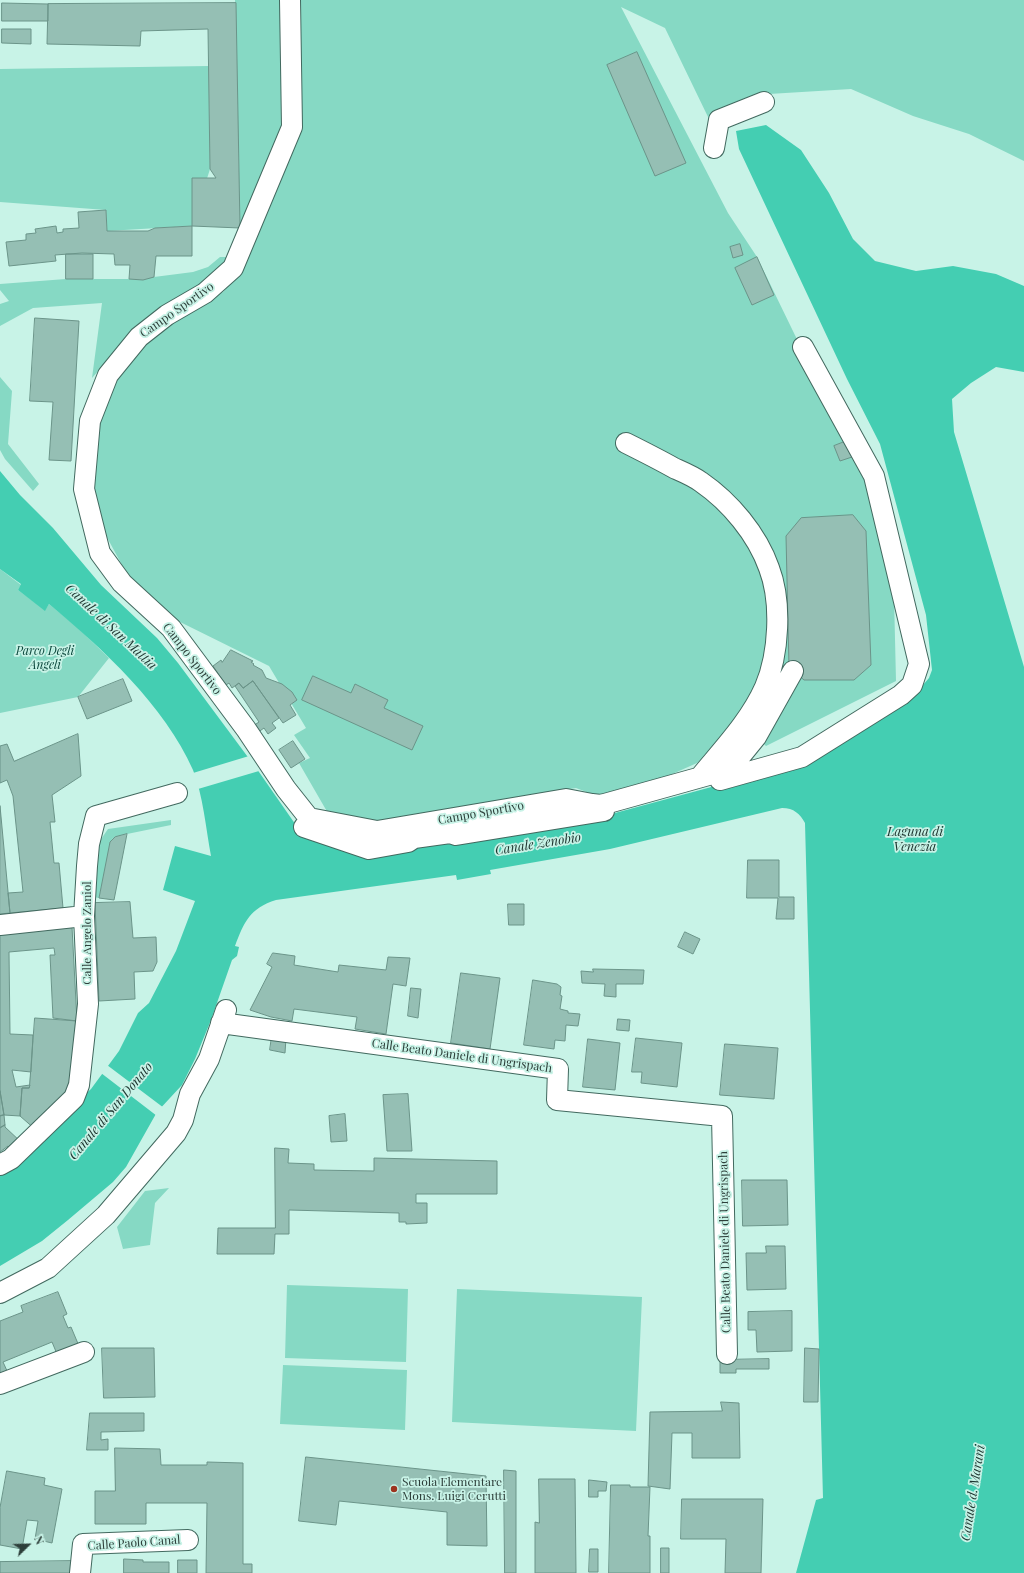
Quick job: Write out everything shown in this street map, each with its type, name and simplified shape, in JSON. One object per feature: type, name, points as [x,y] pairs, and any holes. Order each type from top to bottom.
[{"type":"street","name":"Campo Sportivo","points":[[290,0],[292,126],[233,268],[205,293],[167,315],[139,337],[108,375],[90,421],[84,489],[100,553],[122,583],[171,628],[246,729],[259,758],[309,818],[378,831],[566,799],[602,805],[730,769],[756,737],[794,670]]},
{"type":"street","points":[[714,148],[719,120],[764,102]]},
{"type":"street","points":[[286,789],[279,794],[303,827],[369,849],[408,842],[414,838],[450,833],[456,835],[603,812],[802,757],[901,695],[912,685],[919,664],[874,476],[803,347]]},
{"type":"street","points":[[626,443],[700,481],[718,495],[750,532],[769,569],[774,586],[777,629],[770,670],[765,687],[743,724],[700,778]]},
{"type":"street","name":"Calle Angelo Zaniol","points":[[0,1165],[11,1159],[74,1098],[79,1085],[87,1055],[88,1004],[84,916],[89,844],[96,816],[177,793]]},
{"type":"street","points":[[0,925],[84,916]]},
{"type":"street","name":"Calle Beato Daniele di Ungrispach","points":[[0,1293],[48,1268],[94,1225],[137,1180],[176,1133],[177,1124],[183,1120],[190,1094],[223,1017],[558,1069],[557,1100],[722,1116],[727,1354]]},
{"type":"street","points":[[0,1384],[84,1352]]},
{"type":"street","name":"Calle Paolo Canal","points":[[80,1573],[83,1544],[188,1540]]},
{"type":"green space","points":[[235,0],[285,0],[283,127],[240,228]]},
{"type":"green space","points":[[298,0],[1024,0],[1024,161],[969,134],[913,116],[851,89],[769,94],[709,119],[665,28],[621,7],[728,213],[757,257],[877,504],[893,554],[896,681],[766,746],[739,720],[724,741],[697,763],[661,779],[597,796],[576,788],[378,821],[329,815],[299,763],[310,758],[294,735],[306,728],[269,666],[174,619],[129,578],[103,530],[92,479],[98,425],[121,367],[141,342],[200,303],[223,292],[235,278],[300,117]]},
{"type":"green space","points":[[209,66],[210,169],[192,226],[107,231],[106,210],[0,202],[0,69]]},
{"type":"green space","points":[[220,257],[230,257],[206,283],[140,324],[92,378],[102,303],[33,308],[0,326],[0,304],[9,301],[0,290],[0,284],[66,279],[129,279],[154,277],[193,272],[208,267]]},
{"type":"green space","points":[[0,377],[12,391],[8,444],[39,484],[33,491],[5,459],[0,450]]},
{"type":"green space","name":"Parco Degli Angeli","points":[[0,569],[21,585],[18,590],[45,610],[49,604],[77,627],[109,658],[78,697],[0,713]]},
{"type":"green space","points":[[171,820],[171,825],[127,834],[112,839],[99,898],[93,897],[97,845],[108,829]]},
{"type":"green space","points":[[169,1188],[155,1203],[150,1245],[123,1249],[117,1227],[145,1191]]},
{"type":"green space","points":[[287,1285],[408,1289],[406,1362],[285,1358]]},
{"type":"green space","points":[[457,1289],[642,1297],[636,1431],[452,1422]]},
{"type":"green space","points":[[283,1365],[407,1370],[405,1430],[280,1424]]},
{"type":"water","name":"Laguna di Venezia","points":[[766,125],[801,150],[829,193],[853,239],[875,261],[916,271],[953,266],[996,274],[1024,286],[1024,372],[996,367],[971,383],[952,399],[954,432],[1024,667],[1024,1573],[796,1573],[816,1500],[823,1498],[805,823],[799,814],[790,809],[782,808],[610,849],[490,870],[491,874],[457,880],[456,875],[276,900],[260,907],[245,923],[235,946],[239,947],[237,956],[232,960],[211,1020],[195,1059],[182,1085],[157,1112],[126,1167],[113,1182],[42,1241],[0,1266],[0,1172],[91,1089],[119,1051],[138,1013],[149,1003],[176,951],[195,901],[163,890],[175,846],[211,856],[202,801],[193,770],[181,746],[166,723],[130,680],[90,640],[49,604],[45,611],[18,590],[21,584],[0,569],[0,471],[20,495],[53,528],[101,585],[157,638],[178,663],[259,772],[300,831],[604,816],[793,765],[917,692],[929,678],[932,670],[926,615],[880,444],[847,379],[739,149],[736,131]]},
{"type":"pier","points":[[249,756],[259,771],[198,789],[193,773]]},
{"type":"pier","points":[[107,1065],[164,1108],[157,1116],[101,1073]]},
{"type":"building","points":[[2,3],[48,4],[48,21],[2,21]]},
{"type":"building","points":[[236,3],[240,228],[192,226],[192,178],[216,178],[210,169],[208,29],[141,31],[140,46],[47,44],[48,4]]},
{"type":"building","points":[[2,29],[31,29],[31,44],[2,43]]},
{"type":"building","points":[[637,52],[686,163],[655,176],[607,65]]},
{"type":"building","points":[[106,210],[107,231],[148,231],[155,228],[192,226],[192,256],[156,256],[154,277],[143,280],[129,279],[130,265],[115,265],[114,254],[82,253],[55,255],[56,261],[9,266],[6,242],[26,240],[26,234],[36,233],[35,229],[56,226],[57,233],[63,232],[63,229],[79,228],[78,212]]},
{"type":"building","points":[[740,244],[743,255],[733,258],[730,247]]},
{"type":"building","points":[[66,254],[93,254],[93,279],[66,279]]},
{"type":"building","points":[[757,257],[774,295],[752,305],[735,268]]},
{"type":"building","points":[[35,318],[79,321],[71,461],[49,460],[53,402],[30,401]]},
{"type":"building","points":[[852,439],[858,455],[840,461],[834,446]]},
{"type":"building","points":[[853,515],[866,531],[871,665],[854,680],[804,680],[789,667],[786,536],[801,518]]},
{"type":"building","points":[[231,650],[253,661],[251,662],[254,664],[253,665],[262,670],[266,678],[282,684],[292,692],[297,700],[290,705],[296,715],[283,723],[253,681],[243,688],[239,683],[232,688],[229,683],[226,685],[213,666],[221,660],[222,662]]},
{"type":"building","points":[[313,676],[351,693],[355,684],[388,700],[384,708],[423,726],[412,750],[302,700]]},
{"type":"building","points":[[123,679],[132,701],[87,719],[78,697]]},
{"type":"building","points":[[253,681],[279,718],[272,723],[276,728],[268,734],[264,728],[257,733],[253,726],[259,722],[235,686],[239,683],[243,688]]},
{"type":"building","points":[[78,734],[81,776],[52,795],[55,822],[50,822],[54,863],[59,863],[63,908],[10,913],[8,893],[23,892],[13,796],[7,780],[0,783],[0,746],[7,744],[14,761]]},
{"type":"building","points":[[293,741],[305,759],[291,768],[279,750]]},
{"type":"building","points":[[0,806],[10,913],[0,914]]},
{"type":"building","points":[[127,834],[114,900],[99,898],[110,842],[115,837]]},
{"type":"building","points":[[748,860],[779,860],[779,897],[794,897],[794,919],[776,919],[778,898],[747,898]]},
{"type":"building","points":[[130,902],[133,938],[156,937],[157,962],[153,971],[134,972],[135,999],[99,1001],[95,903]]},
{"type":"building","points":[[508,904],[524,904],[524,925],[509,925]]},
{"type":"building","points":[[72,927],[77,1021],[53,1018],[50,955],[55,955],[54,948],[9,952],[10,1034],[33,1035],[31,1072],[12,1070],[16,1087],[30,1085],[29,1088],[22,1088],[20,1116],[4,1115],[0,1091],[0,934]]},
{"type":"building","points":[[685,932],[700,939],[693,954],[678,947]]},
{"type":"building","points":[[273,953],[295,956],[294,965],[338,972],[339,965],[386,970],[388,957],[410,958],[406,986],[393,984],[386,1034],[355,1029],[357,1017],[294,1009],[292,1021],[271,1017],[250,1010],[272,967],[267,964]]},
{"type":"building","points":[[593,969],[644,970],[643,984],[616,984],[616,997],[604,996],[605,984],[582,983],[581,971],[593,972]]},
{"type":"building","points":[[461,973],[500,978],[490,1049],[451,1043]]},
{"type":"building","points":[[533,980],[557,984],[561,987],[560,995],[562,996],[560,1009],[568,1011],[568,1013],[580,1014],[578,1026],[566,1025],[565,1041],[555,1040],[554,1049],[524,1045]]},
{"type":"building","points":[[411,988],[421,989],[418,1018],[408,1016]]},
{"type":"building","points":[[35,1018],[77,1021],[71,1094],[36,1130],[20,1116],[22,1088],[29,1088]]},
{"type":"building","points":[[618,1019],[630,1020],[629,1031],[617,1030]]},
{"type":"building","points":[[272,1036],[286,1038],[285,1053],[270,1050]]},
{"type":"building","points":[[636,1038],[682,1043],[677,1087],[641,1083],[642,1072],[632,1072]]},
{"type":"building","points":[[588,1039],[620,1043],[615,1090],[583,1087]]},
{"type":"building","points":[[725,1044],[778,1048],[774,1099],[720,1095]]},
{"type":"building","points":[[0,1091],[4,1115],[0,1116]]},
{"type":"building","points":[[408,1094],[412,1151],[387,1151],[383,1095]]},
{"type":"building","points":[[345,1114],[347,1141],[331,1142],[329,1116]]},
{"type":"building","points":[[4,1115],[5,1125],[0,1128],[0,1116]]},
{"type":"building","points":[[5,1125],[5,1127],[22,1143],[10,1156],[8,1146],[0,1152],[0,1128]]},
{"type":"building","points":[[275,1148],[289,1149],[288,1163],[314,1164],[314,1170],[374,1171],[374,1158],[497,1161],[497,1194],[416,1194],[416,1203],[427,1203],[427,1223],[406,1224],[406,1222],[399,1222],[399,1213],[289,1210],[289,1234],[275,1234],[274,1254],[217,1254],[218,1228],[275,1228]]},
{"type":"building","points":[[742,1180],[787,1180],[788,1225],[743,1226]]},
{"type":"building","points":[[766,1246],[785,1246],[786,1289],[747,1290],[746,1253],[766,1253]]},
{"type":"building","points":[[58,1292],[67,1314],[63,1316],[68,1328],[71,1327],[79,1346],[57,1354],[52,1342],[3,1362],[8,1373],[0,1376],[0,1321],[23,1312],[21,1306]]},
{"type":"building","points":[[792,1311],[792,1351],[757,1352],[756,1330],[748,1330],[748,1312]]},
{"type":"building","points":[[102,1348],[154,1348],[155,1397],[104,1398]]},
{"type":"building","points":[[805,1348],[819,1349],[818,1402],[804,1402]]},
{"type":"building","points":[[769,1359],[769,1369],[736,1369],[736,1373],[720,1373],[720,1360]]},
{"type":"building","points":[[721,1402],[739,1403],[740,1458],[692,1458],[692,1433],[672,1433],[670,1489],[648,1486],[650,1412],[722,1411]]},
{"type":"building","points":[[90,1413],[144,1413],[144,1431],[101,1432],[101,1440],[108,1439],[108,1450],[87,1450]]},
{"type":"building","points":[[115,1448],[160,1449],[161,1465],[207,1465],[207,1462],[243,1463],[243,1564],[252,1564],[252,1573],[206,1573],[207,1503],[146,1503],[146,1524],[95,1524],[95,1491],[115,1491]]},
{"type":"building","name":"Scuola Elementare Mons. Luigi Cerutti","points":[[306,1457],[486,1476],[487,1546],[447,1545],[447,1512],[339,1501],[336,1525],[299,1521]]},
{"type":"building","points":[[504,1470],[516,1471],[516,1573],[505,1573]]},
{"type":"building","points":[[7,1471],[45,1478],[44,1485],[62,1489],[52,1543],[35,1539],[38,1521],[27,1520],[22,1549],[0,1545],[0,1508]]},
{"type":"building","points":[[539,1479],[575,1479],[576,1573],[535,1573],[535,1522],[539,1523]]},
{"type":"building","points":[[589,1480],[607,1482],[606,1491],[598,1491],[598,1497],[589,1497]]},
{"type":"building","points":[[611,1485],[650,1487],[648,1536],[650,1536],[650,1573],[609,1573]]},
{"type":"building","points":[[682,1499],[763,1499],[761,1573],[725,1573],[726,1539],[681,1539]]},
{"type":"building","points":[[661,1548],[669,1548],[669,1573],[661,1573]]},
{"type":"building","points":[[590,1549],[598,1549],[598,1572],[589,1572]]},
{"type":"building","points":[[124,1559],[143,1560],[143,1562],[169,1562],[169,1573],[124,1573]]},
{"type":"building","points":[[178,1560],[197,1560],[197,1573],[178,1573]]},
{"type":"building","points":[[72,1561],[71,1573],[0,1573],[0,1562]]},
{"type":"place","name":"Scuola Elementare Mons. Luigi Cerutti","points":[[394,1489]]},
{"type":"water label","name":"Canale di San Mattia","points":[[111,627]]},
{"type":"water label","name":"Canale Zenobio","points":[[538,844]]},
{"type":"water label","name":"Canale di San Donato","points":[[111,1111]]},
{"type":"water label","name":"Canale d. Marani","points":[[973,1493]]}]
